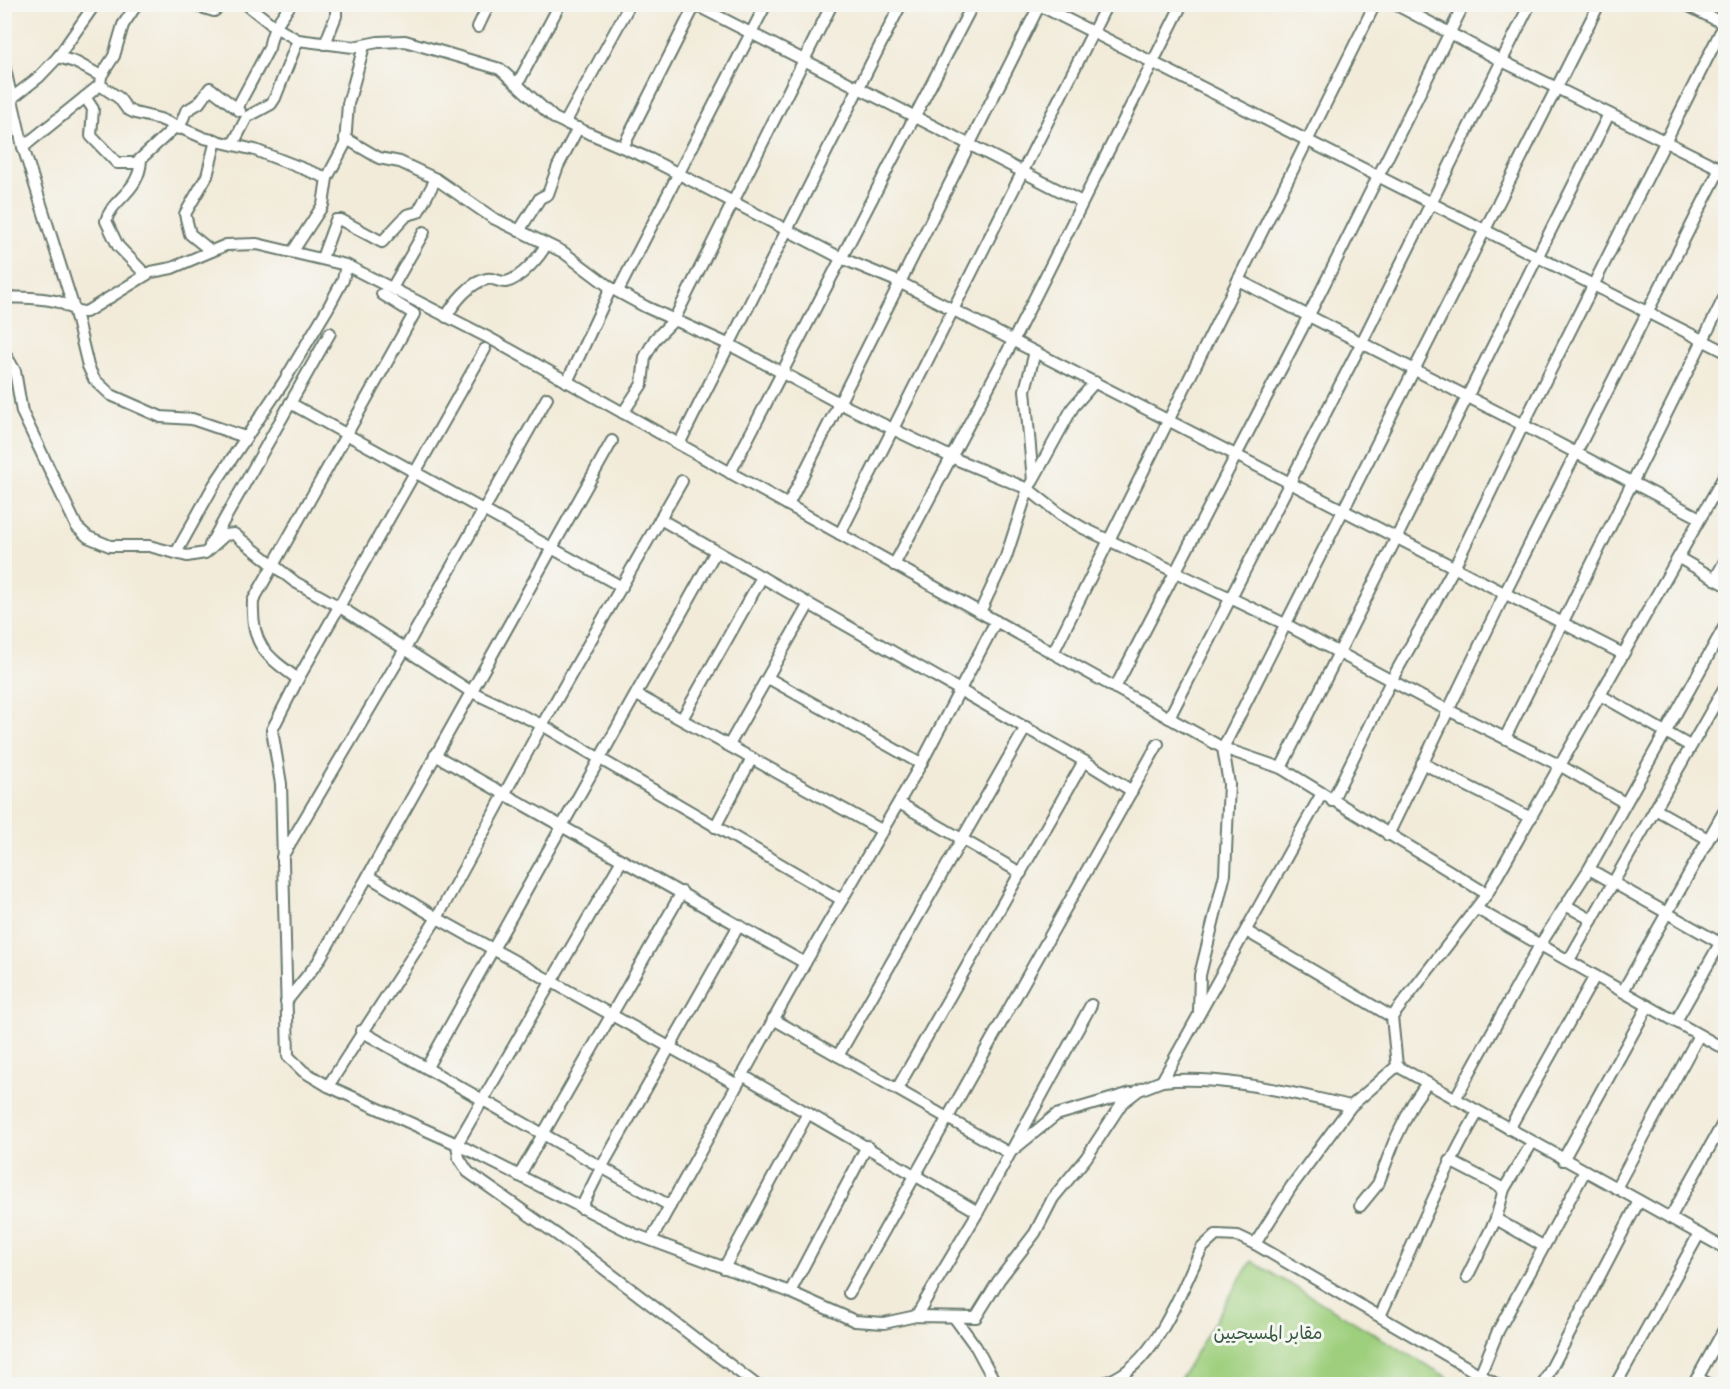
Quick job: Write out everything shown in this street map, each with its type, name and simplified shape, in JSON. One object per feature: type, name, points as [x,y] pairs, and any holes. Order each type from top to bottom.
[{"type":"street","points":[[12,98],[39,77],[58,57],[95,4]]},
{"type":"street","points":[[23,147],[85,97],[100,80],[114,56],[123,26],[137,4]]},
{"type":"street","points":[[191,4],[214,11],[224,4]]},
{"type":"street","points":[[246,4],[275,27],[298,40],[343,47],[364,46],[378,42],[413,43],[500,69],[554,118],[623,147],[841,258],[899,282],[1095,382],[1235,457],[1506,591],[1623,654]]},
{"type":"street","points":[[237,108],[269,48],[269,38],[291,4]]},
{"type":"street","points":[[326,44],[336,16],[336,4]]},
{"type":"street","points":[[478,27],[489,4]]},
{"type":"street","points":[[518,83],[560,4]]},
{"type":"street","points":[[565,123],[630,4]]},
{"type":"street","points":[[714,15],[720,4]]},
{"type":"street","points":[[567,382],[766,4]]},
{"type":"street","points":[[623,413],[642,384],[645,357],[655,339],[674,320],[832,4]]},
{"type":"street","points":[[679,444],[901,4]]},
{"type":"street","points":[[730,473],[973,4]]},
{"type":"street","points":[[840,534],[1107,4]]},
{"type":"street","points":[[894,565],[1013,341],[1182,4]]},
{"type":"street","points":[[1053,653],[1375,4]]},
{"type":"street","points":[[1395,4],[1502,61],[1723,170]]},
{"type":"street","points":[[1115,688],[1308,317],[1464,4]]},
{"type":"street","points":[[1169,718],[1361,344],[1530,4]]},
{"type":"street","points":[[1198,1015],[1200,975],[1225,874],[1229,784],[1223,748],[1599,4]]},
{"type":"street","points":[[1332,801],[1391,681],[1421,631],[1455,566],[1523,425],[1725,23],[1685,4]]},
{"type":"street","points":[[623,147],[694,5],[1082,202]]},
{"type":"street","points":[[788,505],[1039,5],[1306,140],[1376,178],[1725,352]]},
{"type":"street","points":[[233,144],[247,117],[271,104],[275,98],[298,40]]},
{"type":"street","points":[[293,251],[323,205],[327,178],[343,150],[348,104],[364,46]]},
{"type":"street","points":[[58,57],[75,62],[100,80],[131,112],[160,119],[204,138],[255,150],[327,178]]},
{"type":"street","points":[[4,65],[23,147],[75,312],[88,366],[103,390],[161,417],[192,419],[245,437]]},
{"type":"street","points":[[85,97],[93,112],[91,136],[117,163],[129,165],[141,160],[177,128],[186,111],[199,103],[210,88],[247,117]]},
{"type":"street","points":[[1281,768],[1609,114]]},
{"type":"street","points":[[519,231],[540,198],[548,194],[558,166],[578,128]]},
{"type":"street","points":[[345,138],[379,158],[400,162],[436,179],[493,218],[568,255],[615,289],[674,320],[730,345],[839,403],[952,458],[1030,485],[1061,515],[1285,624],[1338,654],[1560,766],[1625,804]]},
{"type":"street","points":[[212,251],[190,234],[185,214],[207,176],[216,140]]},
{"type":"street","points":[[1388,835],[1506,591],[1647,313],[1723,170],[1725,157]]},
{"type":"street","points":[[141,160],[140,171],[131,191],[108,215],[106,221],[118,246],[146,275]]},
{"type":"street","points":[[322,258],[336,220],[341,220],[382,242],[407,215],[418,212],[436,179]]},
{"type":"street","points":[[392,288],[424,232]]},
{"type":"street","points":[[4,297],[59,302],[75,312],[86,312],[146,275],[172,268],[212,251],[240,244],[257,244],[293,251],[346,265],[567,382],[1223,748],[1281,768],[1487,894]]},
{"type":"street","points":[[446,317],[453,305],[469,288],[487,279],[507,282],[526,271],[546,244]]},
{"type":"street","points":[[176,553],[245,437],[328,308],[343,280],[346,265]]},
{"type":"street","points":[[1238,280],[1700,518]]},
{"type":"street","points":[[298,679],[269,658],[256,638],[253,601],[345,433],[414,314],[382,294]]},
{"type":"street","points":[[1505,738],[1725,294]]},
{"type":"street","points":[[205,553],[330,333]]},
{"type":"street","points":[[485,349],[298,679],[272,730],[281,784],[286,1002],[290,1059],[328,1086],[457,1144],[581,1208],[651,1240],[790,1292],[855,1321],[884,1323],[916,1316],[976,1317],[999,1280],[1035,1233],[1053,1198],[1086,1158],[1122,1103],[1139,1090]]},
{"type":"street","points":[[4,352],[15,371],[22,412],[82,533],[110,546],[149,546],[187,556],[205,553],[229,533],[273,567],[340,607],[470,691],[542,725],[842,900]]},
{"type":"street","points":[[1030,485],[1025,390],[1035,352]]},
{"type":"street","points":[[980,612],[1006,557],[1030,485],[1073,407],[1095,382]]},
{"type":"street","points":[[282,857],[405,649],[547,398]]},
{"type":"street","points":[[290,403],[622,587]]},
{"type":"street","points":[[286,1002],[318,962],[368,876],[612,441]]},
{"type":"street","points":[[1397,1066],[1392,1017],[1487,894],[1700,518],[1724,480]]},
{"type":"street","points":[[328,1086],[361,1031],[437,918],[542,725],[682,481]]},
{"type":"street","points":[[660,519],[1026,727],[1132,791]]},
{"type":"street","points":[[427,1067],[716,551]]},
{"type":"street","points":[[1679,558],[1725,585]]},
{"type":"street","points":[[1715,579],[1725,559]]},
{"type":"street","points":[[682,719],[762,577]]},
{"type":"street","points":[[729,746],[809,604]]},
{"type":"street","points":[[651,1240],[804,963],[921,764],[958,689],[996,621]]},
{"type":"street","points":[[1455,1099],[1540,945],[1589,869],[1725,624]]},
{"type":"street","points":[[768,678],[921,764]]},
{"type":"street","points":[[1569,960],[1725,685]]},
{"type":"street","points":[[637,695],[883,831]]},
{"type":"street","points":[[1600,695],[1690,746]]},
{"type":"street","points":[[838,1056],[1026,727]]},
{"type":"street","points":[[849,1293],[1158,744]]},
{"type":"street","points":[[435,755],[682,892],[804,963]]},
{"type":"street","points":[[715,826],[752,758]]},
{"type":"street","points":[[897,1089],[1084,761]]},
{"type":"street","points":[[1422,764],[1531,818]]},
{"type":"street","points":[[1162,1081],[1322,795]]},
{"type":"street","points":[[899,803],[1021,873]]},
{"type":"street","points":[[1623,991],[1725,808]]},
{"type":"street","points":[[1655,809],[1708,838]]},
{"type":"street","points":[[622,860],[457,1144],[459,1158],[468,1172],[590,1258],[755,1384]]},
{"type":"street","points":[[1589,869],[1667,913],[1723,938],[1676,1021]]},
{"type":"street","points":[[368,876],[437,918],[670,1047],[808,1113],[978,1212]]},
{"type":"street","points":[[519,1176],[682,892]]},
{"type":"street","points":[[1567,906],[1592,920]]},
{"type":"street","points":[[1477,909],[1725,1050]]},
{"type":"street","points":[[581,1208],[601,1168],[739,925]]},
{"type":"street","points":[[1246,931],[1392,1017]]},
{"type":"street","points":[[1509,1130],[1595,976]]},
{"type":"street","points":[[916,1316],[978,1212],[1092,1005]]},
{"type":"street","points":[[1563,1160],[1648,1006]]},
{"type":"street","points":[[773,1019],[1009,1153]]},
{"type":"street","points":[[361,1031],[670,1206]]},
{"type":"street","points":[[1616,1188],[1699,1035]]},
{"type":"street","points":[[1397,1066],[1584,1172],[1699,1234],[1724,1245]]},
{"type":"street","points":[[1255,1244],[1291,1187],[1351,1106],[1397,1066]]},
{"type":"street","points":[[1009,1153],[1056,1114],[1162,1081],[1186,1078],[1223,1082],[1351,1106]]},
{"type":"street","points":[[1360,1206],[1378,1184],[1408,1113],[1427,1083]]},
{"type":"street","points":[[1380,1316],[1427,1218],[1450,1161],[1478,1112]]},
{"type":"street","points":[[724,1268],[808,1113]]},
{"type":"street","points":[[1670,1218],[1725,1118]]},
{"type":"street","points":[[1467,1277],[1496,1219],[1504,1189],[1532,1143]]},
{"type":"street","points":[[790,1292],[867,1146]]},
{"type":"street","points":[[1450,1161],[1504,1189]]},
{"type":"street","points":[[1480,1375],[1498,1331],[1584,1172]]},
{"type":"street","points":[[1543,1384],[1639,1201]]},
{"type":"street","points":[[1496,1219],[1543,1246]]},
{"type":"street","points":[[1616,1384],[1699,1234]]},
{"type":"street","points":[[1100,1384],[1132,1368],[1149,1351],[1202,1248],[1216,1235],[1238,1236],[1255,1244],[1496,1384]]},
{"type":"street","points":[[954,1317],[976,1347],[996,1384]]},
{"type":"street","points":[[1709,1384],[1695,1381],[1722,1340],[1725,1326]]},
{"type":"green space","name":"مقابر المسيحيين","points":[[1251,1261],[1459,1384],[1177,1384]]}]
